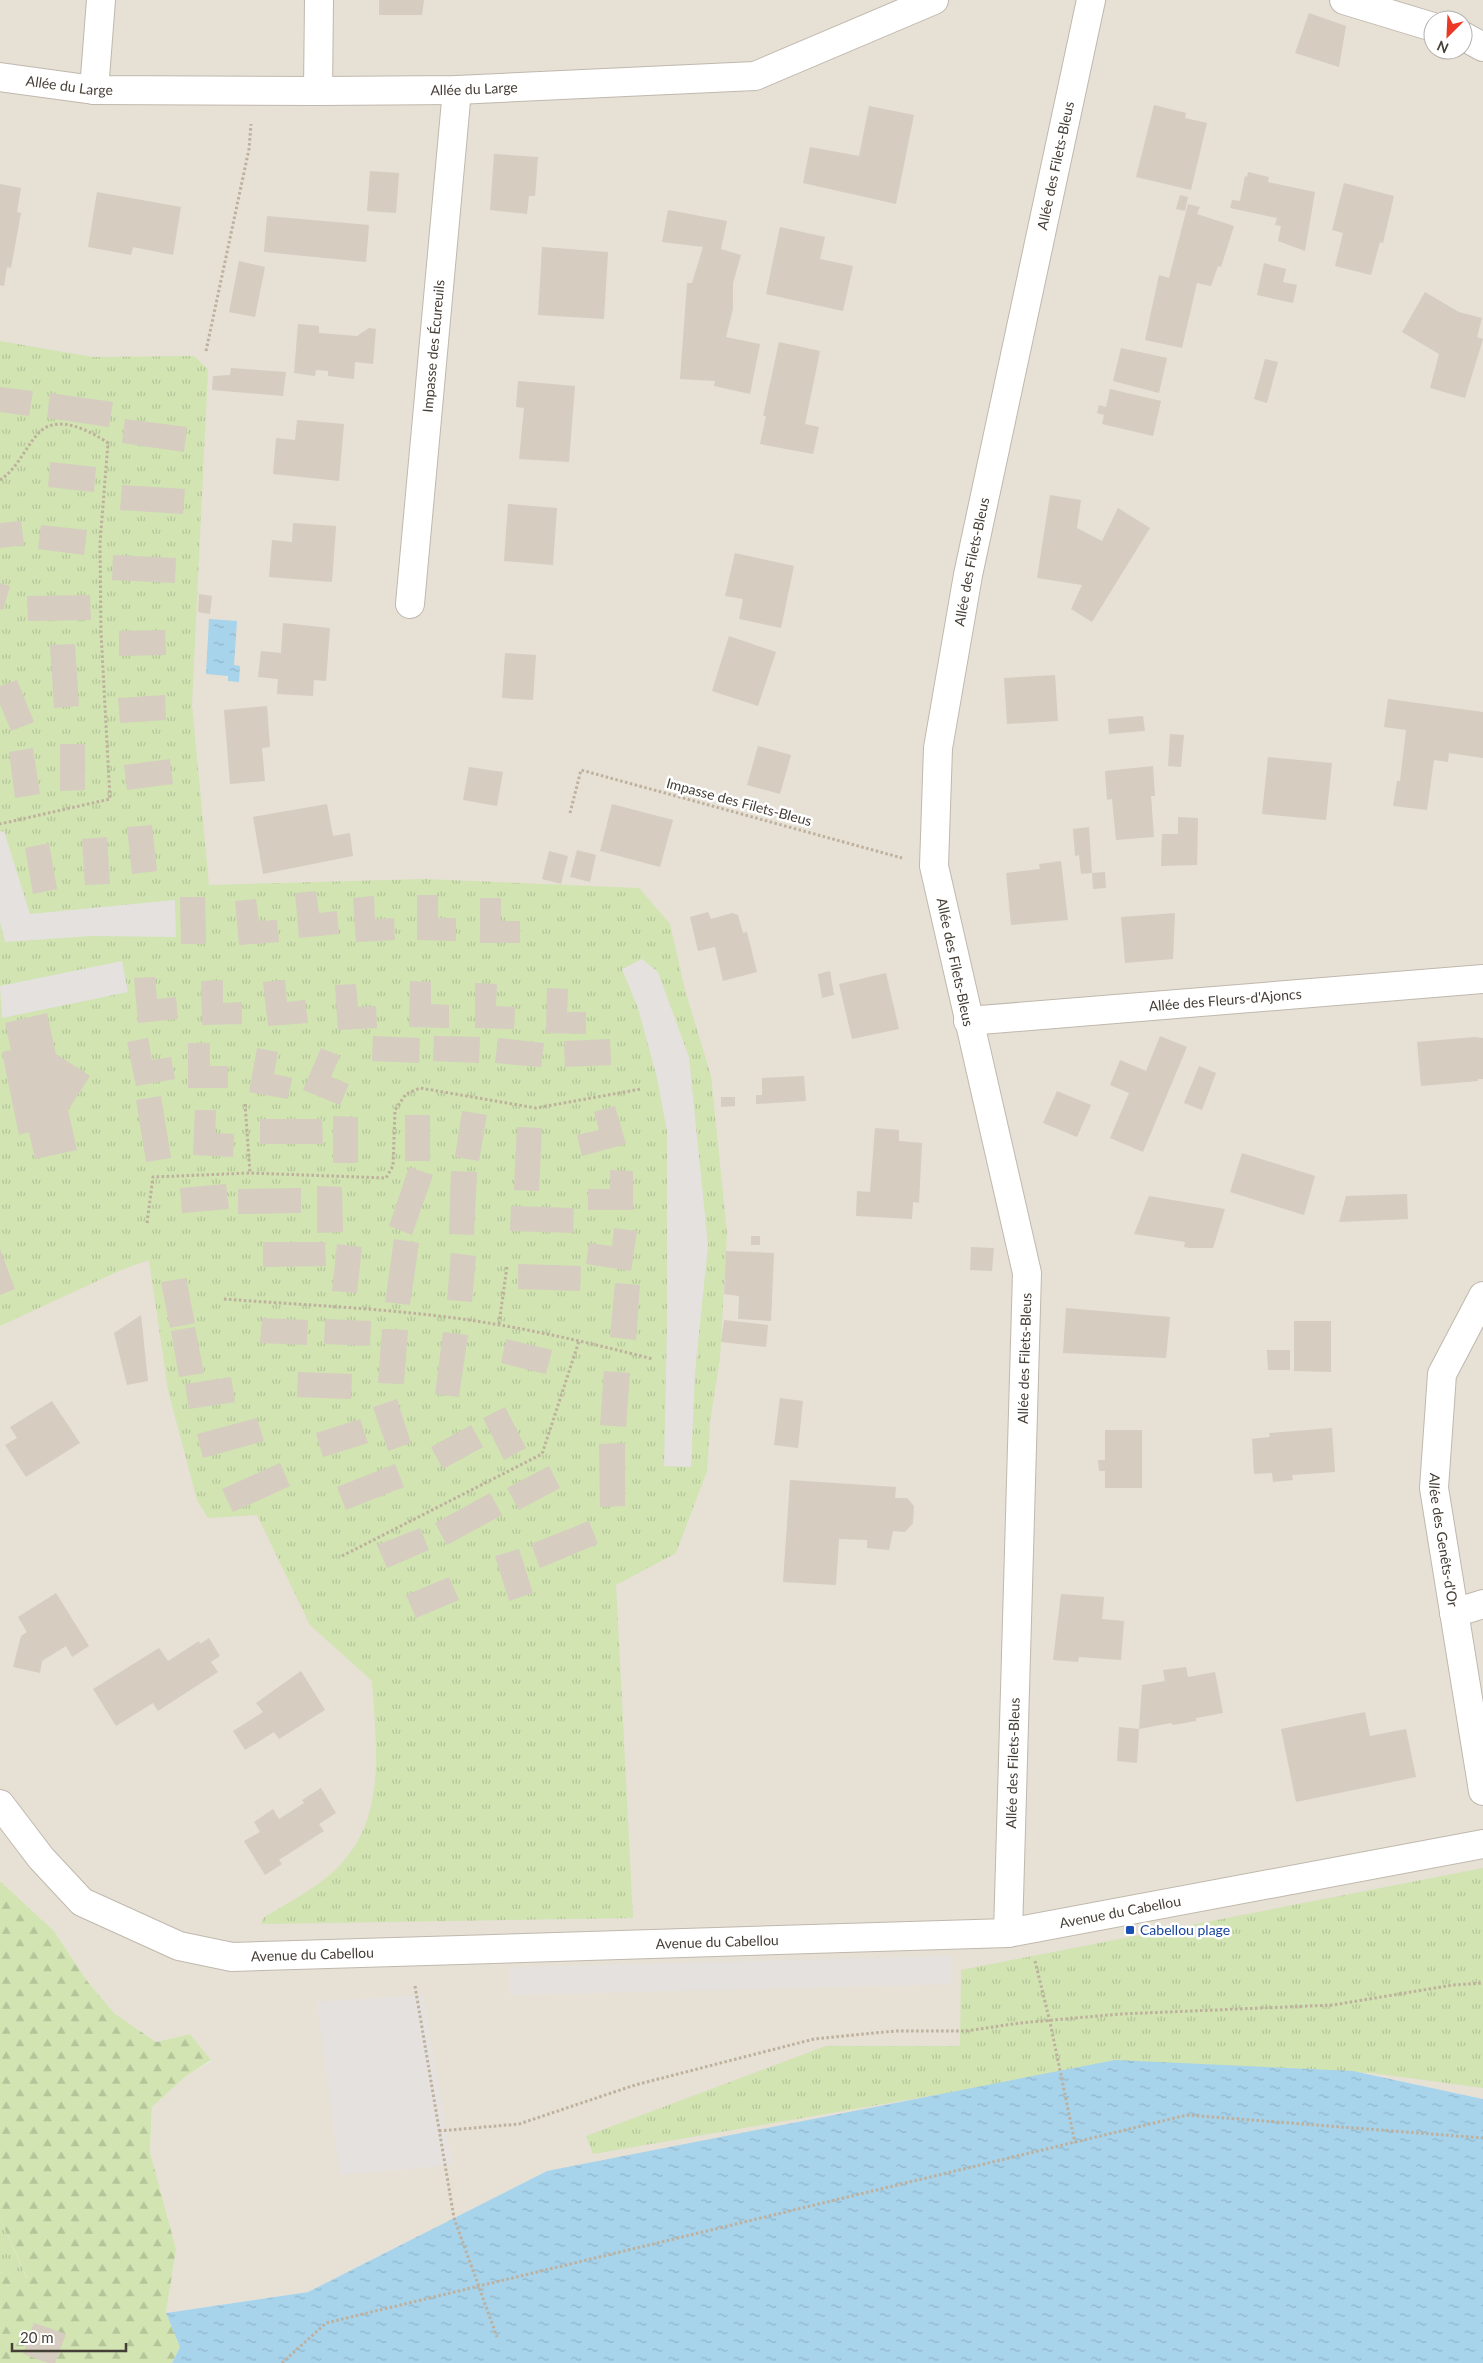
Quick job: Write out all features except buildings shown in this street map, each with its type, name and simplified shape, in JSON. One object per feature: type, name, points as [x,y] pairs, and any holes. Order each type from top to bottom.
[{"type":"street","points":[[94,90],[101,0]]},
{"type":"street","points":[[318,91],[319,0]]},
{"type":"street","name":"Allée du Large","points":[[0,77],[94,90],[318,91],[457,90],[755,76],[934,0]]},
{"type":"street","name":"Allée des Filets-Bleus","points":[[1017,1931],[1027,1272],[934,866],[938,748],[968,575],[1091,0]]},
{"type":"street","points":[[1344,0],[1423,24]]},
{"type":"street","name":"Impasse des Écureuils","points":[[410,604],[457,90]]},
{"type":"street","name":"Allée des Fleurs-d'Ajoncs","points":[[968,1021],[1483,979]]},
{"type":"street","name":"Allée des Genêts-d'Or","points":[[1483,1296],[1442,1374],[1434,1488],[1483,1791]]},
{"type":"street","points":[[1454,1613],[1483,1604]]},
{"type":"street","name":"Avenue du Cabellou","points":[[1,1810],[41,1858],[82,1902],[180,1946],[232,1957],[1017,1931],[1483,1844]]},
{"type":"path","points":[[206,351],[249,149],[254,91]]},
{"type":"path","points":[[0,480],[10,474],[43,429],[66,424],[91,432],[108,442],[100,543],[101,632],[110,799],[0,824]]},
{"type":"path","name":"Impasse des Filets-Bleus","points":[[570,813],[581,770],[934,866]]},
{"type":"path","points":[[147,1222],[153,1177],[250,1173],[386,1178],[393,1166],[395,1110],[406,1094],[420,1088],[536,1108],[641,1090]]},
{"type":"path","points":[[245,1104],[250,1173]]},
{"type":"path","points":[[499,1324],[507,1266]]},
{"type":"path","points":[[224,1299],[380,1311],[499,1324],[579,1340],[653,1360]]},
{"type":"path","points":[[342,1556],[542,1454],[579,1340]]},
{"type":"path","points":[[1017,1931],[1050,2022],[1074,2143]]},
{"type":"path","points":[[409,1951],[454,2218],[497,2337]]},
{"type":"path","points":[[439,2131],[519,2124],[636,2085],[814,2039],[895,2031],[966,2031],[1020,2023],[1050,2022],[1120,2014],[1333,2006],[1453,1985],[1483,1982]]},
{"type":"path","points":[[282,2363],[326,2323],[1187,2115],[1483,2138]]},
{"type":"shaded area","points":[[0,0],[1483,0],[1483,2099],[1353,2071],[547,2171],[308,2292],[166,2313],[176,2249],[150,2152],[152,2107],[185,2077],[211,2061],[190,2034],[156,2042],[114,2013],[87,1981],[54,1931],[0,1881]]},
{"type":"shaded area","points":[[4,831],[30,914],[175,900],[176,937],[91,936],[5,942],[0,922],[0,832]]},
{"type":"shaded area","points":[[642,959],[658,972],[689,1057],[708,1245],[695,1374],[691,1467],[664,1466],[667,1323],[667,1132],[657,1078],[638,1008],[622,969]]},
{"type":"shaded area","points":[[122,961],[128,992],[2,1018],[0,986]]},
{"type":"shaded area","points":[[951,1956],[952,1984],[510,1995],[510,1967]]},
{"type":"shaded area","points":[[423,1995],[452,2165],[340,2175],[317,2002]]},
{"type":"green space","points":[[0,341],[92,357],[194,356],[208,369],[192,705],[209,885],[424,879],[639,888],[670,924],[685,990],[711,1076],[727,1233],[720,1358],[710,1422],[707,1471],[676,1553],[616,1585],[633,1918],[261,1924],[263,1918],[304,1893],[334,1871],[356,1843],[366,1822],[372,1800],[376,1753],[372,1681],[310,1625],[257,1515],[208,1518],[197,1500],[168,1390],[149,1260],[121,1270],[0,1326]]},
{"type":"green space","points":[[1483,1868],[1483,2088],[1372,2073],[1124,2067],[976,2088],[593,2154],[586,2136],[826,2046],[960,2046],[961,1970]]},
{"type":"green space","points":[[0,1881],[54,1931],[87,1981],[114,2013],[156,2042],[190,2034],[211,2060],[185,2077],[152,2107],[150,2152],[176,2249],[166,2313],[180,2347],[172,2363],[0,2363],[0,2273],[27,2278],[0,2218]]},
{"type":"green space","points":[[0,2218],[27,2279],[0,2273]]},
{"type":"water","points":[[209,619],[237,621],[234,665],[240,666],[239,682],[228,681],[228,676],[206,674]]},
{"type":"water","points":[[1115,2060],[1353,2071],[1483,2099],[1483,2363],[172,2363],[180,2347],[166,2313],[308,2292],[547,2171]]},
{"type":"place","name":"Cabellou plage","points":[[1130,1930]]}]
